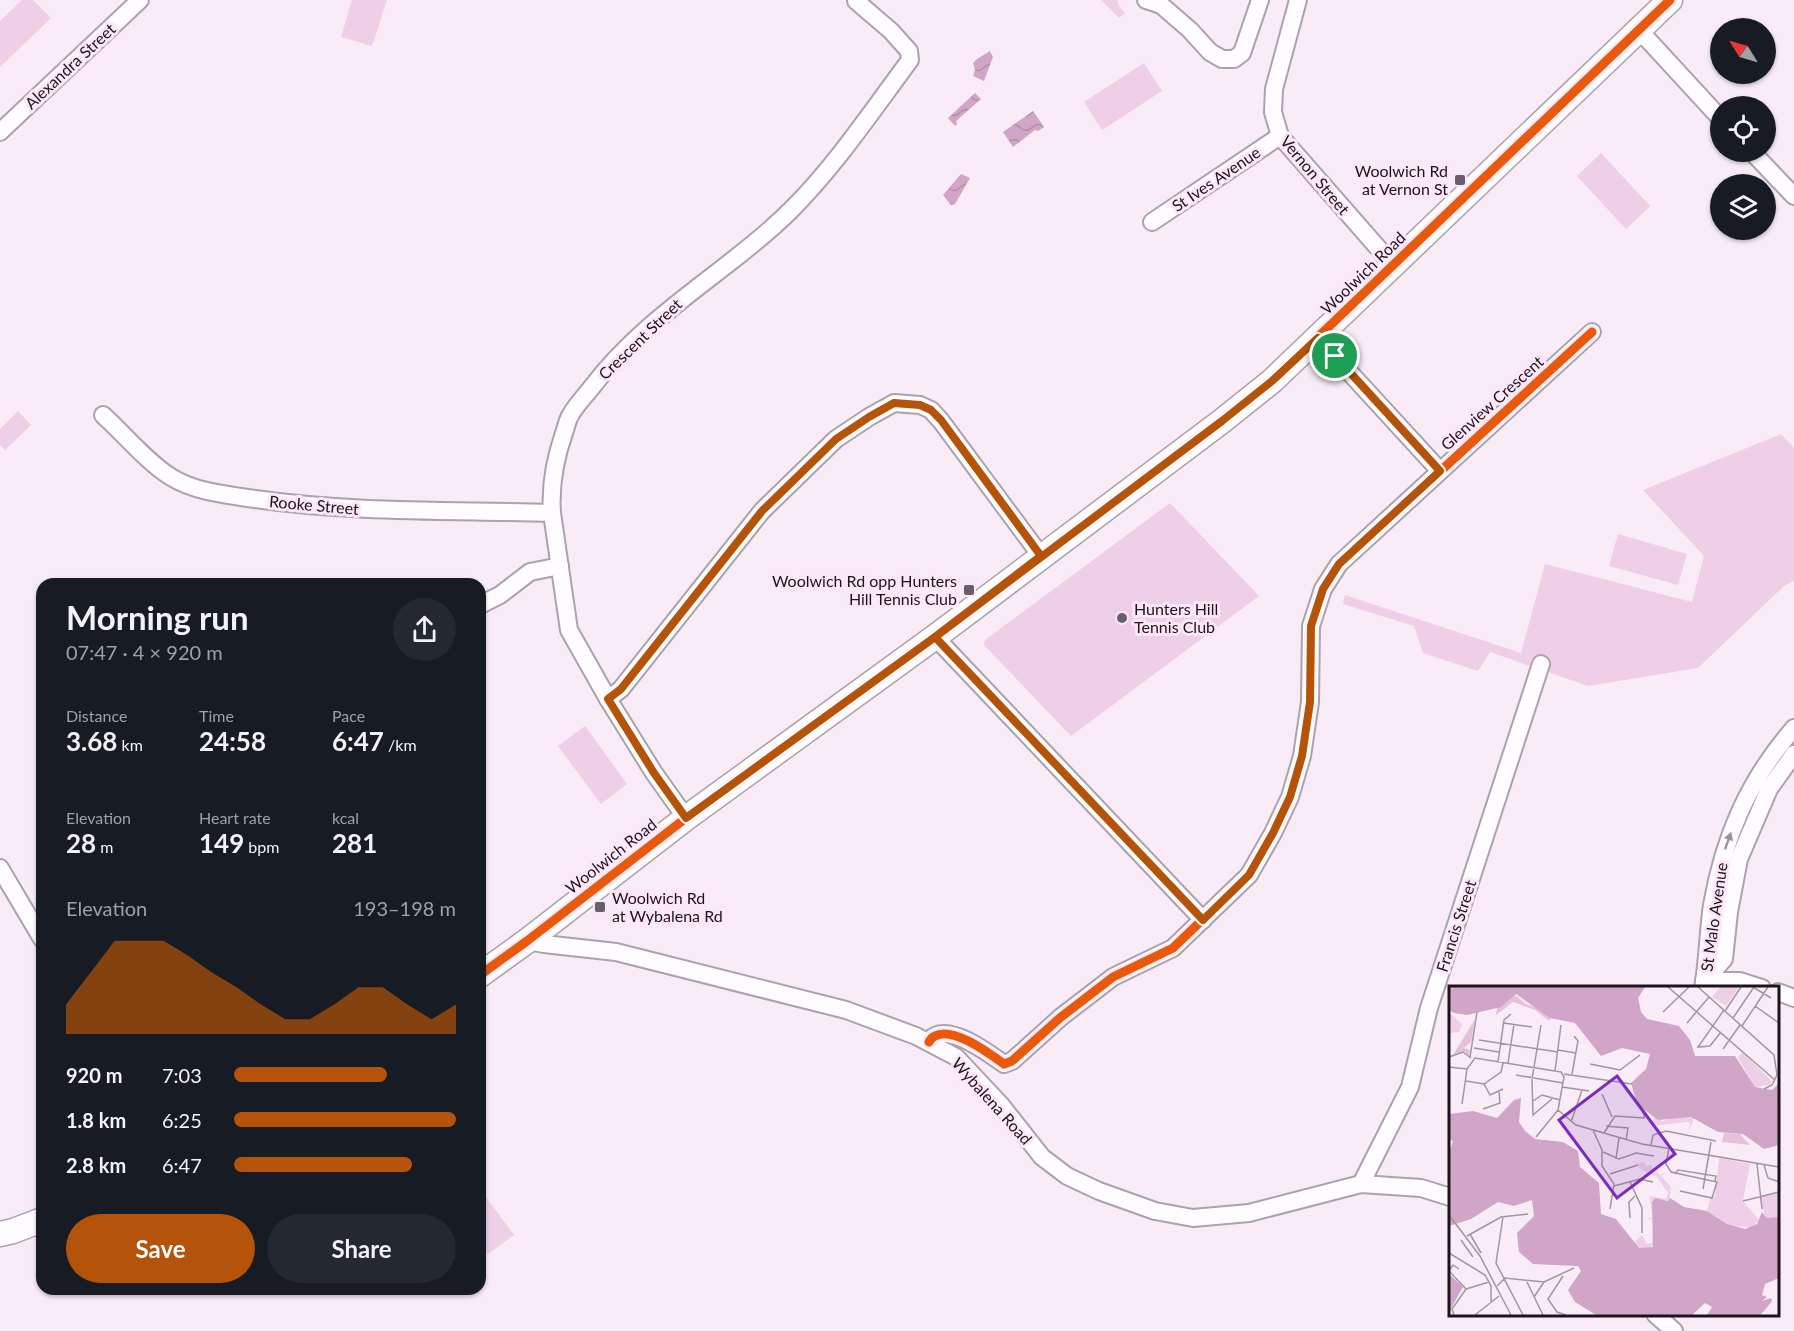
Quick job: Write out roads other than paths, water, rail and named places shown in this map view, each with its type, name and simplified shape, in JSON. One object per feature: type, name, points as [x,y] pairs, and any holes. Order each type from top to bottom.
[{"type":"street","name":"Alexandra Street","points":[[0,132],[140,0]]},
{"type":"street","points":[[1146,0],[1161,5],[1190,30],[1210,52],[1222,59],[1234,59],[1242,52],[1260,0]]},
{"type":"street","name":"Vernon Street","points":[[1298,0],[1274,89],[1273,112],[1280,136],[1393,266]]},
{"type":"street","name":"Woolwich Road","points":[[486,971],[686,818],[935,637],[1272,381],[1670,0]]},
{"type":"street","name":"Crescent Street","points":[[686,818],[654,773],[569,630],[552,513],[555,460],[570,416],[604,371],[683,298],[765,234],[792,208],[826,171],[910,60],[909,51],[891,31],[856,1]]},
{"type":"street","points":[[1639,30],[1710,107]]},
{"type":"street","name":"St Ives Avenue","points":[[1152,222],[1280,136]]},
{"type":"street","points":[[1762,162],[1794,196]]},
{"type":"street","name":"Glenview Crescent","points":[[929,1042],[934,1036],[943,1034],[964,1038],[1004,1064],[1012,1061],[1061,1017],[1113,977],[1173,948],[1249,875],[1290,797],[1302,756],[1310,702],[1311,626],[1323,589],[1339,564],[1592,332]]},
{"type":"street","points":[[1318,338],[1440,471]]},
{"type":"street","points":[[608,699],[621,689],[762,511],[836,439],[894,403],[920,405],[931,410],[941,420],[1041,556]]},
{"type":"street","name":"Rooke Street","points":[[104,415],[171,477],[191,486],[229,495],[352,510],[552,513]]},
{"type":"street","points":[[486,602],[500,595],[530,572],[560,566]]},
{"type":"street","points":[[935,637],[1203,920]]},
{"type":"street","name":"Francis Street","points":[[1361,1184],[1410,1087],[1429,1008],[1541,664]]},
{"type":"street","name":"St Malo Avenue","points":[[1703,984],[1712,906],[1723,854],[1737,817],[1755,780],[1794,729]]},
{"type":"street","name":"St Malo Avenue","points":[[1703,984],[1724,959],[1729,912],[1739,859],[1769,789],[1794,754]]},
{"type":"street","points":[[0,868],[36,929]]},
{"type":"street","name":"Wybalena Road","points":[[527,941],[616,951],[846,1010],[916,1036],[956,1058],[1001,1106],[1042,1157],[1067,1176],[1099,1191],[1155,1211],[1193,1218],[1249,1213],[1361,1184],[1421,1188],[1449,1197]]},
{"type":"street","points":[[1703,984],[1740,981],[1758,986]]},
{"type":"street","points":[[1779,992],[1794,998]]},
{"type":"street","points":[[0,1234],[36,1222]]},
{"type":"street","points":[[1657,1316],[1674,1331]]},
{"type":"water","points":[[990,51],[993,57],[984,81],[973,76],[975,70],[973,63]]},
{"type":"water","points":[[975,93],[981,99],[956,121],[955,126],[948,118]]},
{"type":"water","points":[[1033,111],[1044,127],[1038,131],[1035,130],[1013,147],[1003,132]]},
{"type":"water","points":[[961,174],[970,178],[955,204],[951,205],[943,195]]},
{"type":"place","name":"Woolwich Rd at Vernon St","points":[[1460,180]]},
{"type":"place","name":"Woolwich Rd opp Hunters Hill Tennis Club","points":[[969,590]]},
{"type":"place","name":"Hunters Hill Tennis Club","points":[[1122,618]]},
{"type":"place","name":"Woolwich Rd at Wybalena Rd","points":[[600,907]]}]
